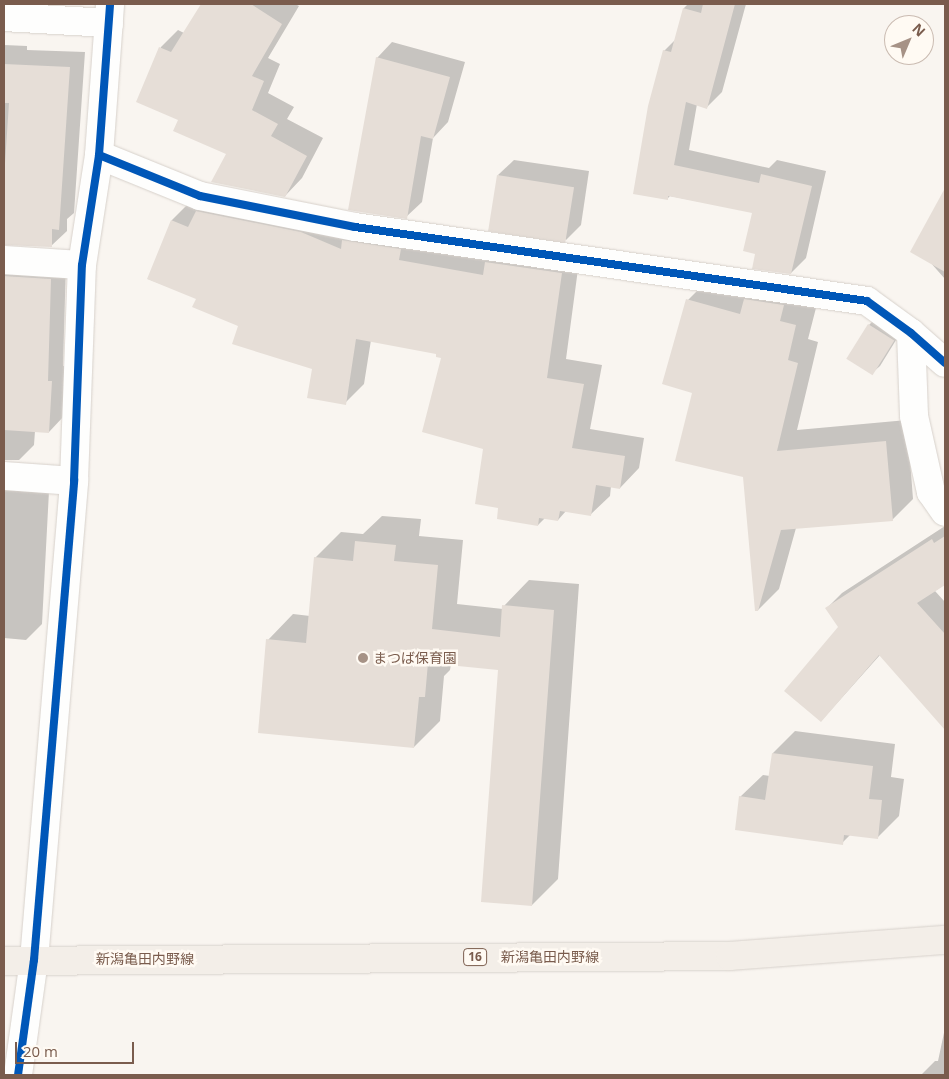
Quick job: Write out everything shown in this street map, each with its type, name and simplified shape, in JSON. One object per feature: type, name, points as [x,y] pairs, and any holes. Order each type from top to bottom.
[{"type":"main road","name":"新潟亀田内野線","points":[[4,961],[730,956],[945,940]]},
{"type":"street","points":[[4,17],[109,13],[100,155],[82,265],[74,481],[34,960],[18,1075]]},
{"type":"street","points":[[100,155],[200,196],[355,227],[867,301],[911,333],[945,362]]},
{"type":"street","points":[[4,260],[82,265]]},
{"type":"street","points":[[911,333],[914,416],[931,492],[945,512]]},
{"type":"street","points":[[4,476],[74,481]]},
{"type":"building","points":[[201,4],[251,4],[282,24],[252,76],[264,81],[252,110],[278,124],[271,136],[307,156],[285,197],[211,182],[226,154],[173,131],[178,120],[136,102],[159,47],[171,52]]},
{"type":"building","points":[[703,4],[735,4],[707,109],[686,102],[674,165],[759,183],[761,174],[812,186],[791,274],[752,269],[755,254],[743,251],[752,213],[668,196],[668,200],[633,194],[648,106],[663,50],[671,52],[683,8],[701,13]]},
{"type":"building","points":[[376,57],[450,77],[433,139],[421,136],[407,219],[348,210]]},
{"type":"building","points":[[4,64],[70,67],[59,230],[52,229],[52,247],[4,245],[4,178],[9,103],[4,103]]},
{"type":"building","points":[[497,175],[574,187],[565,244],[488,231]]},
{"type":"building","points":[[945,188],[945,272],[910,252]]},
{"type":"building","points":[[196,211],[301,232],[341,249],[342,240],[401,249],[399,260],[483,275],[485,262],[562,273],[547,378],[584,384],[572,448],[625,456],[620,489],[596,485],[591,516],[560,511],[558,521],[539,518],[538,526],[497,519],[498,508],[475,504],[483,449],[422,432],[441,358],[436,357],[436,354],[356,339],[346,405],[307,398],[312,369],[232,344],[238,326],[192,307],[196,299],[147,279],[171,220],[188,227]]},
{"type":"building","points":[[4,276],[51,279],[48,381],[52,381],[49,433],[4,430]]},
{"type":"building","points":[[686,299],[740,314],[744,299],[784,305],[780,321],[796,325],[788,360],[798,363],[777,451],[886,441],[893,521],[781,530],[758,611],[755,611],[743,477],[675,461],[692,393],[662,384]]},
{"type":"building","points":[[868,324],[894,340],[873,375],[846,359]]},
{"type":"building","points":[[945,536],[945,585],[917,603],[945,634],[945,730],[879,655],[821,722],[784,691],[838,627],[825,608],[932,539],[934,543]]},
{"type":"building","points":[[355,541],[396,545],[394,561],[438,565],[432,629],[500,637],[502,605],[554,610],[532,906],[481,902],[498,670],[428,663],[425,697],[419,697],[414,748],[258,733],[266,639],[306,643],[314,557],[353,561]]},
{"type":"building","points":[[772,753],[873,766],[869,799],[882,800],[878,839],[844,835],[843,845],[735,830],[739,796],[765,800]]},
{"type":"cycle path","points":[[18,1075],[34,960],[74,481],[82,265],[99,155],[110,4]]},
{"type":"cycle path","points":[[99,155],[200,196],[355,227],[867,301],[911,333],[945,363]]},
{"type":"place","name":"まつば保育園","points":[[363,658]]}]
